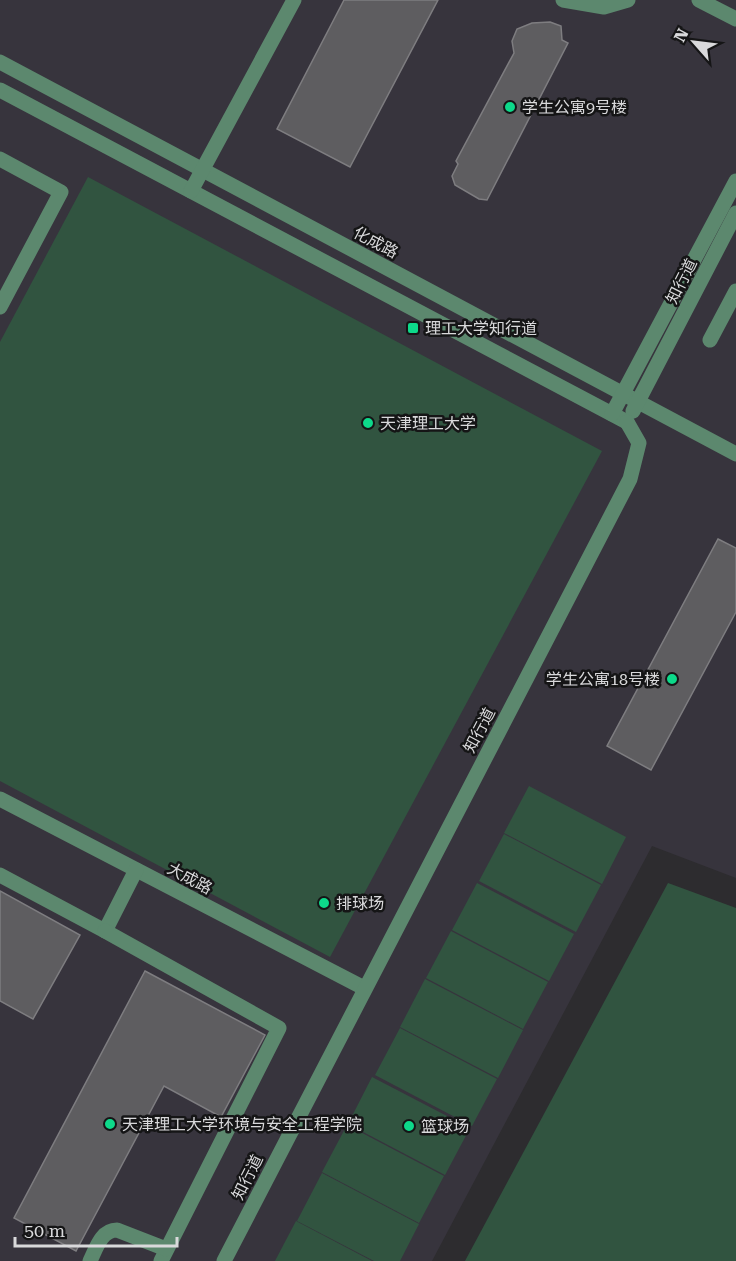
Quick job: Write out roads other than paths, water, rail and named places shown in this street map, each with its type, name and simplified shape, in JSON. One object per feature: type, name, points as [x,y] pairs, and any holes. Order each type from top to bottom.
[{"type":"street","points":[[191,191],[294,0]]},
{"type":"street","points":[[563,0],[604,8],[628,0]]},
{"type":"street","points":[[699,0],[736,19]]},
{"type":"street","name":"化成路","points":[[0,62],[593,378],[624,402],[736,454]]},
{"type":"street","points":[[0,90],[590,403],[624,402]]},
{"type":"street","points":[[0,159],[61,192],[0,307]]},
{"type":"street","name":"知行道","points":[[224,1261],[630,479],[639,443],[627,422],[624,402],[636,368],[736,181]]},
{"type":"street","name":"知行道","points":[[624,402],[648,384],[736,213]]},
{"type":"street","points":[[710,340],[736,291]]},
{"type":"street","points":[[593,378],[614,380],[636,368]]},
{"type":"street","name":"化成路","points":[[624,402],[627,422]]},
{"type":"street","name":"大成路","points":[[0,799],[364,988]]},
{"type":"street","points":[[105,931],[136,870]]},
{"type":"street","points":[[0,875],[279,1028],[163,1255],[117,1230],[110,1230],[104,1234],[90,1261]]},
{"type":"place","name":"学生公寓9号楼","points":[[510,107]]},
{"type":"place","name":"理工大学知行道","points":[[413,328]]},
{"type":"place","name":"天津理工大学","points":[[368,423]]},
{"type":"place","name":"学生公寓18号楼","points":[[672,679]]},
{"type":"place","name":"排球场","points":[[324,903]]},
{"type":"place","name":"天津理工大学环境与安全工程学院","points":[[110,1124]]},
{"type":"place","name":"篮球场","points":[[409,1126]]}]
